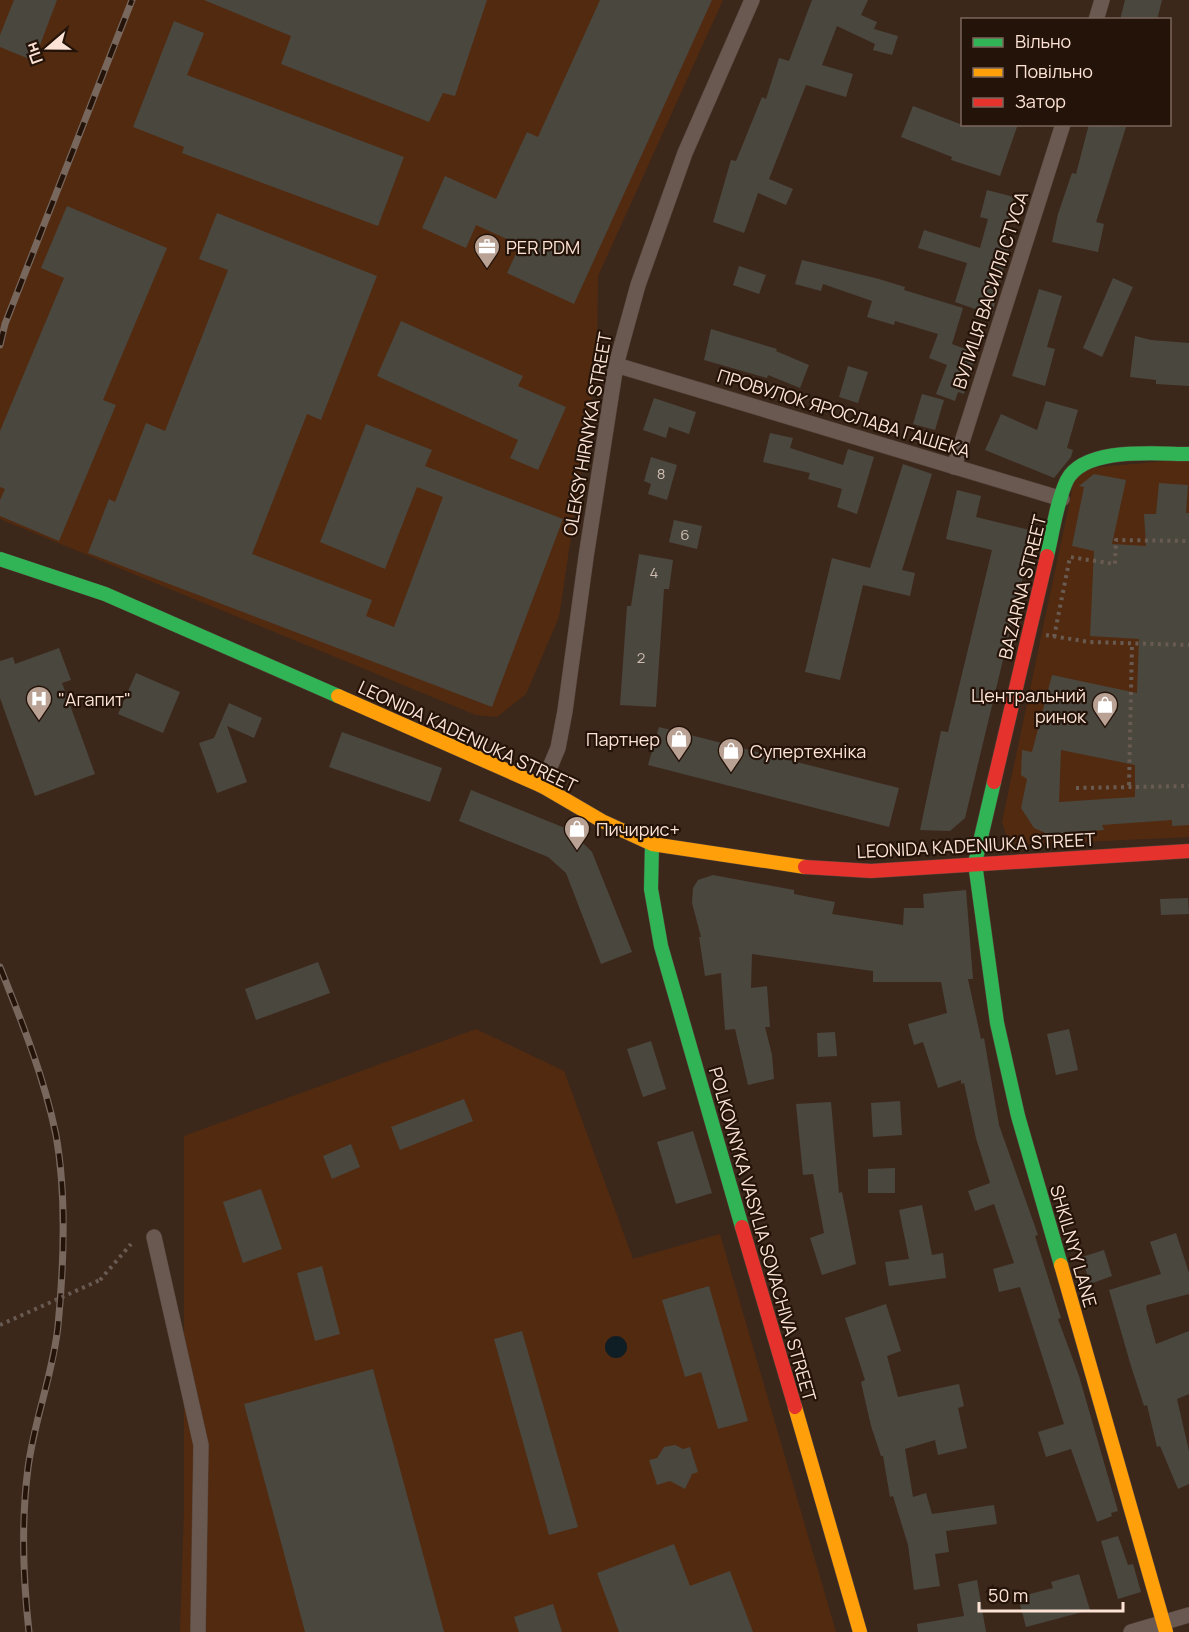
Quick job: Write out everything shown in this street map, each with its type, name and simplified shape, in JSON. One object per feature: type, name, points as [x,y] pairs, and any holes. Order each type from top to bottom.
[{"type":"street","name":"OLEKSY HIRNYKA STREET","points":[[542,786],[558,748],[565,711],[616,365],[638,285],[685,153],[752,0]]},
{"type":"street","points":[[1097,18],[1102,0]]},
{"type":"street","name":"ВУЛИЦЯ ВАСИЛЯ СТУСА","points":[[954,466],[1062,126]]},
{"type":"street","name":"ПРОВУЛОК ЯРОСЛАВА ГАШЕКА","points":[[616,365],[1062,499]]},
{"type":"street","name":"BAZARNA STREET","points":[[975,863],[1062,499],[1070,475],[1090,460],[1115,456],[1189,454]]},
{"type":"street","name":"LEONIDA KADENIUKA STREET","points":[[0,559],[105,594],[542,786],[602,821],[652,844],[780,865],[871,871],[1189,851]]},
{"type":"street","name":"POLKOVNYKA VASYLIA SOVACHIVA STREET","points":[[652,844],[650,889],[653,918],[860,1632]]},
{"type":"street","name":"SHKILNYY LANE","points":[[975,863],[997,1023],[1018,1116],[1164,1627]]},
{"type":"street","points":[[154,1237],[201,1445],[198,1632]]},
{"type":"street","points":[[1131,1632],[1164,1627],[1189,1616]]},
{"type":"path","points":[[1054,637],[1070,557],[1115,564],[1116,540],[1189,541]]},
{"type":"path","points":[[1030,630],[1054,637],[1132,644],[1189,645]]},
{"type":"path","points":[[1129,785],[1132,644]]},
{"type":"path","points":[[1076,788],[1129,785],[1189,786]]},
{"type":"path","points":[[0,1325],[100,1280],[131,1244]]},
{"type":"shaded area","points":[[0,0],[723,0],[598,276],[597,362],[559,617],[526,694],[497,717],[476,715],[0,519]]},
{"type":"shaded area","name":"Центральний ринок","points":[[1189,459],[1189,837],[1019,845],[1008,840],[1002,822],[1074,481],[1088,468]]},
{"type":"shaded area","points":[[476,1029],[564,1071],[633,1259],[720,1234],[836,1632],[180,1632],[184,1510],[184,1136]]},
{"type":"shaded area","points":[[616,1336],[624,1339],[627,1347],[624,1355],[616,1358],[608,1355],[605,1347],[608,1339]]},
{"type":"building","points":[[14,0],[57,0],[34,61],[0,47],[0,35]]},
{"type":"building","points":[[204,0],[487,0],[455,96],[443,93],[429,122],[281,64],[291,36]]},
{"type":"building","points":[[600,0],[712,0],[574,304],[507,273],[520,245],[476,225],[466,248],[422,228],[445,176],[496,199],[527,132],[538,137]]},
{"type":"building","points":[[812,0],[868,0],[861,15],[877,22],[874,29],[898,36],[892,55],[873,50],[875,44],[837,26],[822,65],[853,74],[846,97],[806,85],[769,179],[793,189],[786,205],[758,193],[744,233],[713,222],[731,160],[736,161],[762,97],[766,99],[779,58],[789,61]]},
{"type":"building","points":[[1125,0],[1162,0],[1158,18],[1120,18]]},
{"type":"building","points":[[174,21],[204,33],[187,75],[404,157],[378,226],[182,153],[184,147],[133,127]]},
{"type":"building","points":[[913,106],[961,124],[961,126],[1017,126],[1000,176],[951,160],[952,157],[901,137]]},
{"type":"building","points":[[1088,126],[1126,127],[1096,222],[1104,224],[1098,252],[1052,242],[1058,214],[1072,173],[1076,174]]},
{"type":"building","points":[[987,190],[1014,197],[1003,242],[1010,244],[992,315],[955,302],[967,263],[918,248],[924,230],[980,248],[988,219],[980,217]]},
{"type":"building","points":[[67,206],[167,248],[103,400],[116,405],[59,541],[0,516],[0,500],[5,489],[0,487],[0,431],[64,278],[41,268]]},
{"type":"building","points":[[217,213],[377,276],[321,420],[307,414],[252,554],[372,600],[366,616],[394,627],[443,497],[417,487],[385,569],[320,542],[366,424],[432,450],[425,466],[563,519],[492,707],[88,553],[109,499],[115,502],[146,423],[165,431],[228,270],[199,259]]},
{"type":"building","points":[[802,260],[879,279],[905,287],[904,290],[963,308],[952,344],[976,353],[964,394],[958,392],[955,401],[936,394],[947,365],[929,358],[938,334],[895,321],[894,325],[867,317],[872,301],[823,284],[821,291],[795,284]]},
{"type":"building","points":[[739,266],[766,275],[759,294],[733,285]]},
{"type":"building","points":[[1113,278],[1133,287],[1102,357],[1083,348]]},
{"type":"building","points":[[1039,289],[1062,296],[1047,347],[1055,349],[1045,386],[1012,376]]},
{"type":"building","points":[[401,321],[523,376],[518,386],[566,407],[538,470],[510,458],[518,440],[377,376]]},
{"type":"building","points":[[711,329],[777,349],[776,351],[809,365],[800,388],[768,375],[767,378],[704,360]]},
{"type":"building","points":[[1135,336],[1151,340],[1189,343],[1189,386],[1156,384],[1156,380],[1130,377]]},
{"type":"building","points":[[848,366],[868,372],[858,403],[839,397]]},
{"type":"building","points":[[922,394],[944,400],[935,430],[913,424]]},
{"type":"building","points":[[654,398],[696,412],[689,434],[669,427],[666,438],[643,430]]},
{"type":"building","points":[[1046,401],[1078,410],[1067,448],[1073,450],[1071,457],[1054,478],[985,450],[1001,414],[1037,430]]},
{"type":"building","points":[[770,433],[793,438],[790,448],[843,465],[848,449],[874,457],[857,514],[837,507],[842,489],[808,479],[810,473],[763,462]]},
{"type":"building","points":[[651,457],[677,465],[667,500],[648,494],[651,484],[644,481]]},
{"type":"building","points":[[903,464],[932,474],[902,570],[915,573],[910,596],[863,585],[840,680],[805,672],[832,558],[870,568]]},
{"type":"building","name":"Центральний ринок","points":[[1094,474],[1126,480],[1112,544],[1146,546],[1144,514],[1156,514],[1159,483],[1188,485],[1186,513],[1189,513],[1189,825],[1172,826],[1172,820],[1102,825],[1104,830],[1048,834],[1034,828],[1021,808],[1027,779],[1021,775],[1022,750],[1032,752],[1052,675],[1137,693],[1139,639],[1090,636],[1094,551],[1072,546],[1084,487],[1079,486]],"holes":[[[1061,750],[1135,765],[1135,797],[1059,802]]]},
{"type":"building","points":[[957,490],[981,496],[976,517],[1034,531],[965,818],[950,831],[920,830],[941,731],[948,732],[992,550],[946,539]]},
{"type":"building","points":[[674,520],[702,526],[697,549],[669,542]]},
{"type":"building","points":[[639,554],[673,560],[669,589],[664,589],[656,707],[620,705],[627,606],[631,606]]},
{"type":"building","points":[[59,648],[71,680],[62,683],[95,774],[35,796],[0,698],[0,661],[13,657],[15,664]]},
{"type":"building","points":[[136,673],[180,692],[163,733],[118,714]]},
{"type":"building","points":[[229,703],[262,718],[254,738],[227,726],[247,782],[217,793],[199,743],[214,738]]},
{"type":"building","points":[[659,727],[899,788],[889,827],[648,765]]},
{"type":"building","points":[[342,732],[442,768],[430,802],[329,767]]},
{"type":"building","points":[[471,790],[570,830],[592,852],[632,952],[601,964],[566,873],[548,857],[459,821]]},
{"type":"building","points":[[713,875],[794,890],[794,894],[835,902],[832,914],[903,925],[904,908],[924,908],[923,894],[966,890],[973,979],[968,979],[981,1039],[984,1038],[999,1125],[1038,1235],[1035,1236],[1061,1318],[1058,1319],[1079,1376],[1118,1511],[1111,1513],[1112,1516],[1097,1522],[1071,1449],[1046,1457],[1038,1432],[1064,1424],[1020,1287],[999,1292],[993,1269],[1014,1263],[994,1204],[975,1211],[968,1191],[990,1183],[976,1138],[964,1083],[961,1084],[961,1080],[938,1088],[923,1042],[914,1045],[908,1024],[947,1013],[941,982],[873,982],[873,971],[752,954],[751,988],[767,986],[770,1027],[765,1027],[772,1055],[774,1079],[748,1085],[735,1029],[725,1030],[721,973],[705,976],[699,937],[701,937],[692,903],[693,888],[698,880]]},
{"type":"building","points":[[1188,898],[1189,914],[1161,915],[1160,899]]},
{"type":"building","points":[[318,962],[330,993],[256,1020],[245,989]]},
{"type":"building","points":[[1069,1029],[1078,1070],[1056,1075],[1047,1034]]},
{"type":"building","points":[[835,1032],[837,1056],[818,1057],[817,1033]]},
{"type":"building","points":[[651,1041],[666,1089],[643,1097],[627,1049]]},
{"type":"building","points":[[464,1099],[473,1121],[400,1150],[391,1127]]},
{"type":"building","points":[[900,1101],[902,1135],[873,1137],[871,1103]]},
{"type":"building","points":[[831,1102],[839,1193],[842,1192],[856,1264],[822,1275],[810,1238],[824,1233],[813,1174],[803,1175],[796,1104]]},
{"type":"building","points":[[693,1131],[712,1193],[676,1204],[657,1142]]},
{"type":"building","points":[[351,1144],[360,1167],[332,1179],[323,1156]]},
{"type":"building","points":[[895,1168],[895,1193],[868,1193],[868,1169]]},
{"type":"building","points":[[261,1189],[282,1249],[243,1263],[223,1202]]},
{"type":"building","points":[[922,1205],[932,1255],[943,1253],[946,1278],[889,1286],[885,1262],[909,1259],[899,1210]]},
{"type":"building","points":[[1176,1233],[1189,1273],[1189,1294],[1147,1305],[1146,1308],[1156,1344],[1189,1331],[1189,1394],[1177,1399],[1189,1451],[1189,1484],[1178,1489],[1160,1446],[1157,1447],[1147,1405],[1144,1406],[1109,1290],[1161,1274],[1150,1242]]},
{"type":"building","points":[[1104,1250],[1112,1276],[1090,1284],[1082,1257]]},
{"type":"building","points":[[322,1266],[340,1334],[315,1341],[297,1273]]},
{"type":"building","points":[[709,1286],[748,1421],[718,1429],[701,1372],[685,1377],[662,1300]]},
{"type":"building","points":[[886,1304],[901,1351],[887,1356],[898,1397],[959,1384],[964,1406],[958,1408],[967,1448],[938,1455],[935,1440],[905,1449],[913,1497],[926,1493],[932,1514],[994,1505],[997,1524],[946,1531],[949,1552],[935,1554],[940,1586],[914,1590],[908,1545],[893,1496],[890,1497],[883,1456],[881,1456],[871,1426],[861,1382],[865,1380],[845,1318]]},
{"type":"building","points":[[522,1331],[578,1527],[549,1535],[494,1339]]},
{"type":"building","points":[[373,1369],[444,1632],[305,1632],[244,1404]]},
{"type":"building","points":[[675,1445],[683,1449],[690,1447],[698,1472],[692,1474],[685,1489],[670,1481],[657,1485],[649,1460],[657,1458],[664,1447]]},
{"type":"building","points":[[1118,1536],[1128,1565],[1133,1564],[1141,1592],[1118,1599],[1101,1541]]},
{"type":"building","points":[[674,1544],[690,1586],[730,1571],[753,1632],[619,1632],[597,1573]]},
{"type":"building","points":[[1079,1574],[1090,1610],[1026,1627],[1018,1597],[1053,1588],[1051,1582]]},
{"type":"building","points":[[977,1580],[986,1632],[918,1632],[917,1624],[964,1616],[958,1584]]},
{"type":"building","points":[[553,1604],[562,1632],[519,1632],[514,1617]]},
{"type":"railway","points":[[0,345],[5,324],[132,0]]},
{"type":"railway","points":[[0,967],[32,1050],[45,1092],[56,1135],[62,1182],[63,1255],[56,1344],[31,1450],[24,1509],[25,1591],[29,1632]]},
{"type":"traffic: fast","points":[[1047,556],[1060,498],[1067,480],[1076,469],[1089,462],[1122,454],[1189,454]]},
{"type":"traffic: fast","points":[[0,559],[105,594],[338,696]]},
{"type":"traffic: fast","points":[[994,782],[975,863],[997,1023],[1018,1116],[1061,1265]]},
{"type":"traffic: fast","points":[[652,844],[651,889],[661,946],[742,1227]]},
{"type":"traffic: slow","points":[[338,696],[542,786],[602,821],[652,844],[805,867]]},
{"type":"traffic: slow","points":[[1061,1265],[1166,1632]]},
{"type":"traffic: slow","points":[[795,1407],[860,1632]]},
{"type":"traffic: jam","points":[[994,782],[1047,556]]},
{"type":"traffic: jam","points":[[805,867],[871,871],[1189,851]]},
{"type":"traffic: jam","points":[[742,1227],[795,1407]]},
{"type":"place","name":"PER PDM","points":[[487,270]]},
{"type":"place","name":"\"Агапит\"","points":[[39,722]]},
{"type":"place","name":"Центральний ринок","points":[[1105,728]]},
{"type":"place","name":"Партнер","points":[[679,762]]},
{"type":"place","name":"Супертехніка","points":[[731,774]]},
{"type":"place","name":"Пичирис+","points":[[577,852]]}]
